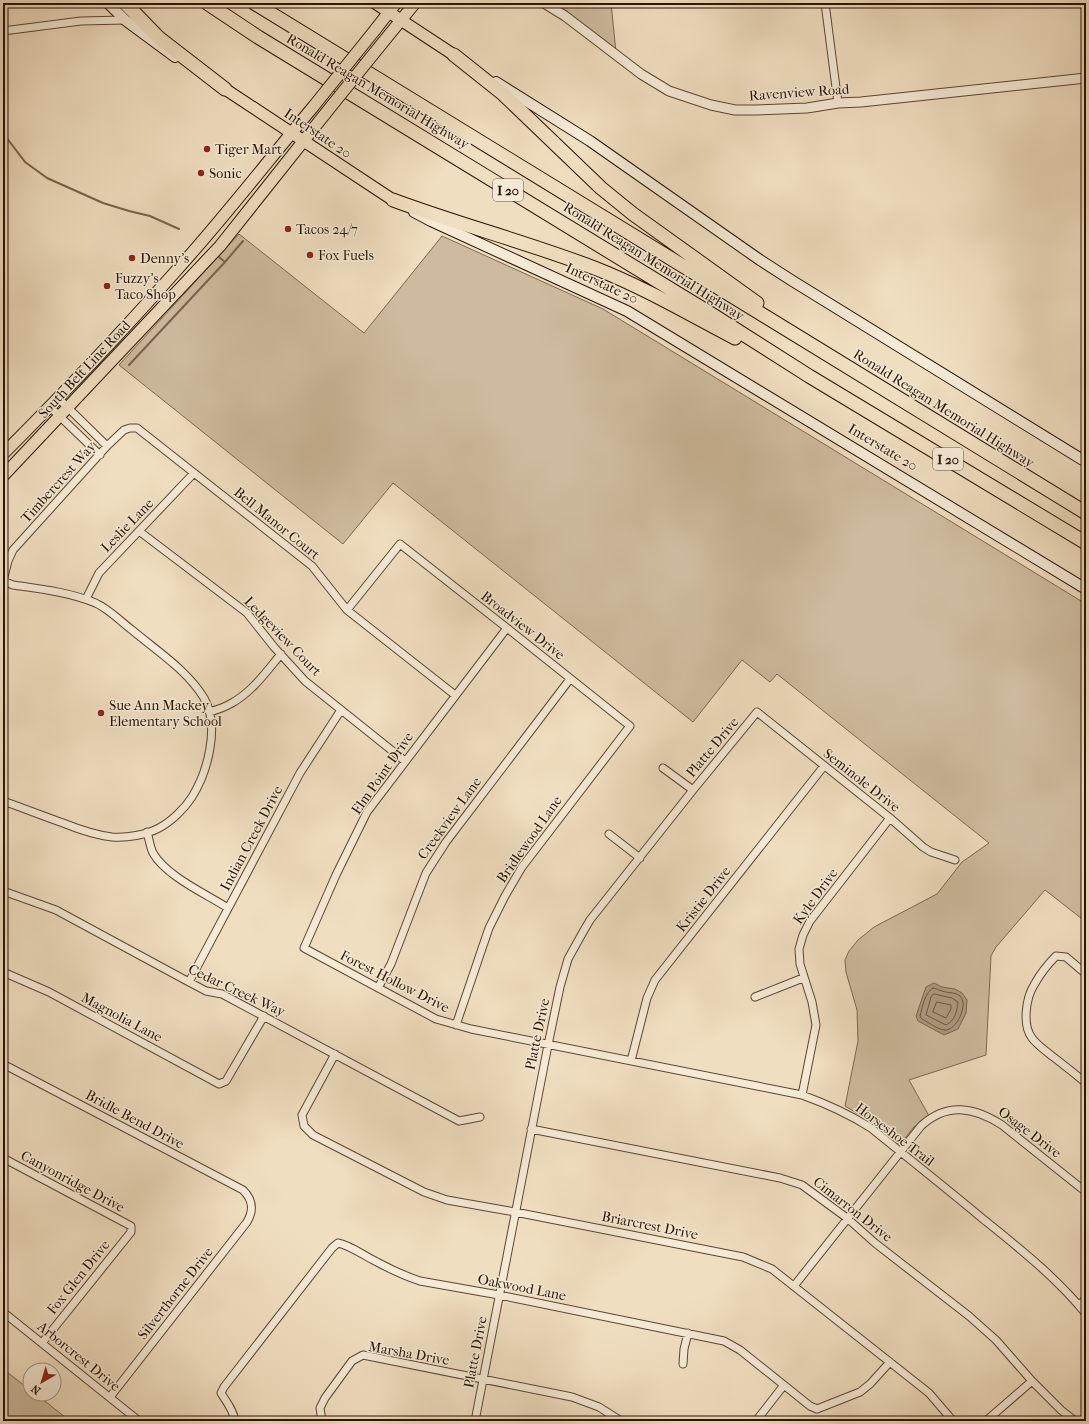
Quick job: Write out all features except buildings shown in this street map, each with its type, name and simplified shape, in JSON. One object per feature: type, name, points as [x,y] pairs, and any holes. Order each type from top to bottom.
[{"type":"highway","points":[[125,3],[159,38],[225,89]]},
{"type":"highway","name":"Ronald Reagan Memorial Highway","points":[[207,3],[258,37],[713,315],[809,376],[1086,543]]},
{"type":"highway","name":"Ronald Reagan Memorial Highway","points":[[254,3],[1086,513]]},
{"type":"highway","points":[[454,55],[504,94],[600,188],[633,214],[846,366]]},
{"type":"highway","points":[[392,200],[595,269],[633,284],[809,376]]},
{"type":"main road","name":"Interstate 20","points":[[108,3],[125,20],[163,50],[225,89],[392,200],[431,221],[627,311],[1086,589]]},
{"type":"main road","points":[[375,3],[590,141],[760,260],[1086,462]]},
{"type":"main road","name":"South Belt Line Road","points":[[3,454],[50,407],[175,272],[291,134],[396,3]]},
{"type":"main road","name":"South Belt Line Road","points":[[3,476],[220,246],[415,3]]},
{"type":"main road","points":[[225,214],[238,224]]},
{"type":"main road","points":[[175,272],[185,282]]},
{"type":"main road","points":[[148,302],[158,311]]},
{"type":"street","name":"Ravenview Road","points":[[544,3],[566,16],[641,74],[669,91],[711,105],[735,110],[807,108],[838,103],[861,102],[1086,78]]},
{"type":"street","points":[[825,3],[838,103]]},
{"type":"street","points":[[3,31],[81,21],[125,20]]},
{"type":"street","points":[[58,398],[108,446]]},
{"type":"street","points":[[50,407],[100,455]]},
{"type":"street","name":"Timbercrest Way","points":[[3,581],[8,561],[13,550],[108,446],[124,430],[130,428]]},
{"type":"street","name":"Bell Manor Court","points":[[130,428],[138,428],[312,566],[347,610],[455,695]]},
{"type":"street","name":"Leslie Lane","points":[[86,599],[99,573],[194,473]]},
{"type":"street","name":"Ledgeview Court","points":[[139,531],[247,613],[305,681],[405,761]]},
{"type":"street","name":"Broadview Drive","points":[[347,610],[400,544],[630,726]]},
{"type":"street","points":[[3,581],[13,585],[86,599],[95,602],[111,613],[182,671],[205,700],[212,729],[210,750],[192,797],[178,814],[159,828],[138,835],[112,837],[86,831],[3,801]]},
{"type":"street","name":"Elm Point Drive","points":[[304,948],[336,875],[367,812],[507,628]]},
{"type":"street","points":[[209,712],[231,704],[246,694],[260,680],[281,654]]},
{"type":"street","name":"Creekview Lane","points":[[378,988],[392,964],[426,873],[446,842],[570,679]]},
{"type":"street","name":"Indian Creek Drive","points":[[189,982],[300,773],[341,710]]},
{"type":"street","name":"Seminole Drive","points":[[757,712],[931,852],[955,860]]},
{"type":"street","name":"Platte Drive","points":[[475,1421],[531,1129],[560,987],[568,959],[590,920],[757,712]]},
{"type":"street","name":"Bridlewood Lane","points":[[456,1025],[489,928],[522,866],[630,726]]},
{"type":"street","name":"Kristie Drive","points":[[631,1061],[647,998],[655,980],[824,766]]},
{"type":"street","points":[[663,768],[693,790]]},
{"type":"street","name":"Kyle Drive","points":[[802,1095],[816,1025],[812,1002],[803,978],[800,964],[799,949],[803,935],[810,922],[890,818]]},
{"type":"street","points":[[147,832],[153,852],[162,865],[172,874],[228,908]]},
{"type":"street","points":[[609,834],[640,858]]},
{"type":"street","name":"Cedar Creek Way","points":[[3,891],[56,910],[189,982],[206,990],[222,994],[459,1121],[480,1117]]},
{"type":"street","name":"Forest Hollow Drive","points":[[304,948],[436,1019],[471,1029],[548,1045]]},
{"type":"street","points":[[1086,974],[1066,957],[1056,956],[1049,963],[1033,986],[1028,1000],[1026,1018],[1031,1037],[1086,1083]]},
{"type":"street","name":"Magnolia Lane","points":[[3,972],[49,992],[219,1084],[226,1081],[264,1016]]},
{"type":"street","points":[[755,997],[803,978]]},
{"type":"street","name":"Horseshoe Trail","points":[[548,1045],[802,1095],[827,1104],[871,1128],[1022,1250],[1079,1305],[1086,1314]]},
{"type":"street","name":"Briarcrest Drive","points":[[335,1054],[302,1115],[304,1126],[313,1135],[424,1192],[447,1200],[743,1257],[772,1269],[929,1393],[953,1421]]},
{"type":"street","name":"Bridle Bend Drive","points":[[4,1066],[243,1190],[248,1195],[251,1202]]},
{"type":"street","name":"Osage Drive","points":[[794,1286],[921,1126],[929,1119],[944,1111],[968,1110],[991,1118],[1002,1125],[1086,1192]]},
{"type":"street","name":"Cimarron Drive","points":[[531,1129],[780,1178],[802,1186],[847,1218],[875,1243],[969,1316],[996,1340],[1032,1381],[1061,1410],[1075,1421]]},
{"type":"street","name":"Canyonridge Drive","points":[[3,1158],[131,1226]]},
{"type":"street","name":"Silverthorne Drive","points":[[110,1398],[247,1222],[251,1216],[251,1202]]},
{"type":"street","name":"Fox Glen Drive","points":[[42,1343],[130,1232],[131,1226]]},
{"type":"street","name":"Oakwood Lane","points":[[235,1421],[234,1413],[221,1393],[224,1387],[332,1248],[338,1243],[345,1244],[409,1278],[420,1281],[499,1295],[724,1341],[740,1350],[810,1406],[817,1409],[860,1392],[870,1384],[890,1362]]},
{"type":"street","points":[[1079,1305],[1086,1299]]},
{"type":"street","name":"Arborcrest Drive","points":[[3,1312],[139,1421]]},
{"type":"street","points":[[683,1364],[684,1349],[688,1333]]},
{"type":"street","name":"Marsha Drive","points":[[322,1421],[320,1408],[324,1398],[352,1361],[363,1356],[572,1397],[599,1407],[621,1421]]},
{"type":"street","points":[[986,1421],[1032,1381]]},
{"type":"street","points":[[756,1421],[784,1385]]},
{"type":"shaded area","points":[[544,3],[611,3],[616,52]]},
{"type":"shaded area","points":[[239,234],[364,333],[442,236],[603,309],[1086,604],[1086,737],[1082,743],[1086,746],[1086,922],[1045,890],[996,947],[991,956],[986,1055],[909,1080],[929,1116],[914,1127],[901,1143],[895,1143],[870,1121],[845,1106],[858,1041],[857,1010],[846,972],[845,960],[849,951],[858,940],[874,927],[937,894],[962,862],[989,843],[777,674],[770,682],[742,660],[693,722],[393,483],[343,544],[119,365]]},
{"type":"shaded area","points":[[3,1369],[22,1384],[22,1402],[46,1402],[70,1421],[3,1421]]},
{"type":"water","points":[[934,983],[942,987],[955,989],[962,993],[967,1000],[966,1013],[958,1029],[944,1035],[918,1021],[916,1016],[926,987]]},
{"type":"waterway","points":[[3,133],[25,162],[47,178],[103,203],[150,216],[179,229]]},
{"type":"waterway","points":[[219,257],[225,262],[243,241]]},
{"type":"waterway","points":[[129,365],[225,262]]},
{"type":"place","name":"Tiger Mart","points":[[207,149]]},
{"type":"place","name":"Sonic","points":[[201,173]]},
{"type":"place","name":"Tacos 24/7","points":[[288,229]]},
{"type":"place","name":"Fox Fuels","points":[[310,255]]},
{"type":"place","name":"Denny's","points":[[132,258]]},
{"type":"place","name":"Fuzzy's Taco Shop","points":[[107,286]]},
{"type":"place","name":"Sue Ann Mackey Elementary School","points":[[101,713]]}]
